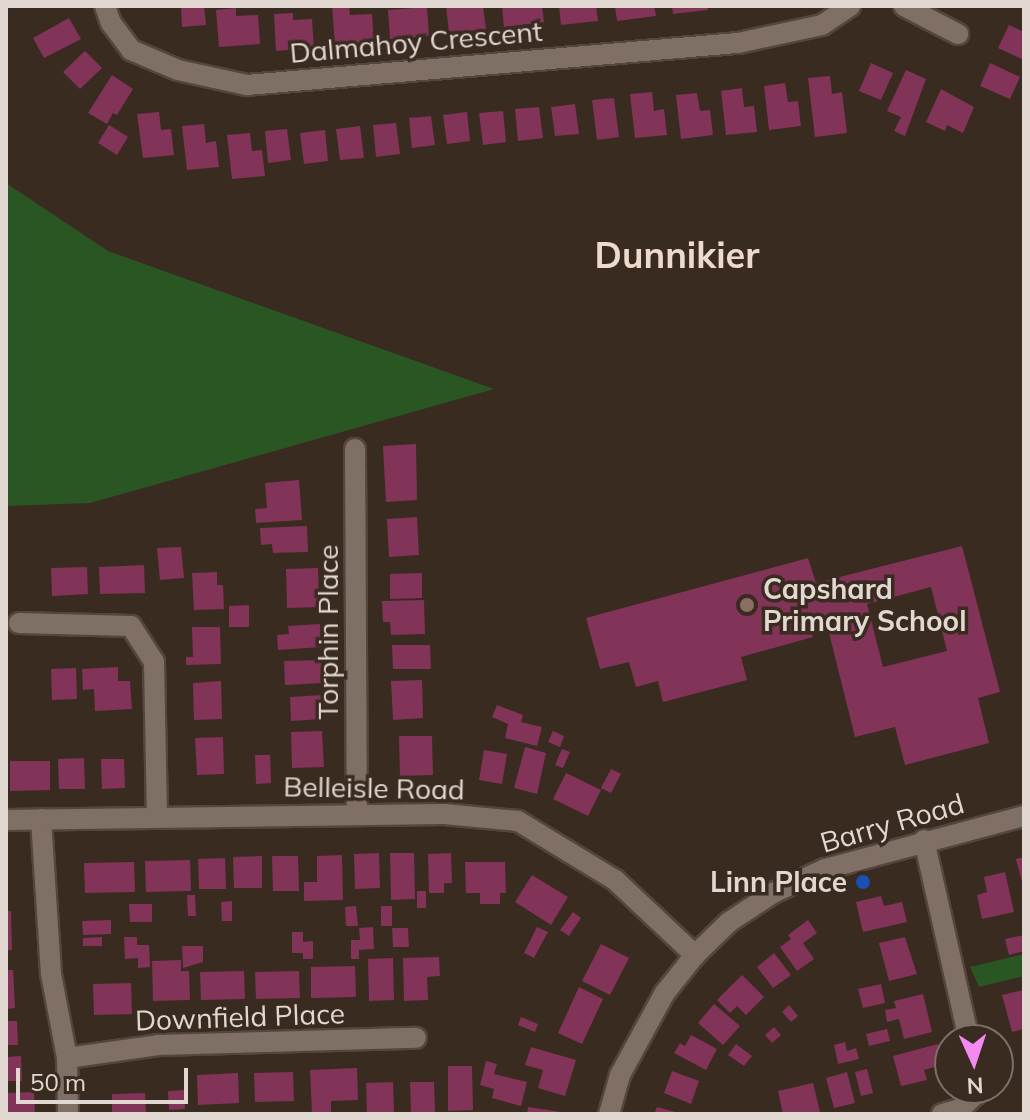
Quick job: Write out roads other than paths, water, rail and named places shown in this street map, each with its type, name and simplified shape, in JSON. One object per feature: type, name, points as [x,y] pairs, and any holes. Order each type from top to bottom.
[{"type":"street","name":"Dalmahoy Crescent","points":[[105,6],[111,23],[131,50],[178,70],[247,85],[738,43],[822,25],[850,6]]},
{"type":"street","points":[[904,6],[958,34]]},
{"type":"street","name":"Torphin Place","points":[[355,449],[357,814]]},
{"type":"street","points":[[19,623],[131,626],[154,662],[157,817]]},
{"type":"street","name":"Belleisle Road","points":[[6,820],[444,814],[518,821],[615,880],[695,955]]},
{"type":"street","name":"Barry Road","points":[[609,1114],[620,1075],[641,1031],[664,994],[695,955],[729,922],[773,893],[825,869],[924,840],[1024,816]]},
{"type":"street","points":[[41,819],[51,974],[67,1058],[68,1114]]},
{"type":"street","points":[[924,840],[965,1024]]},
{"type":"street","name":"Downfield Place","points":[[67,1058],[158,1045],[416,1038]]},
{"type":"street","points":[[942,1114],[960,1109],[965,1104]]},
{"type":"place","name":"Capshard Primary School","points":[[747,605]]},
{"type":"place","name":"Linn Place","points":[[863,882]]},
{"type":"district","name":"Dunnikier","points":[[677,255]]}]
